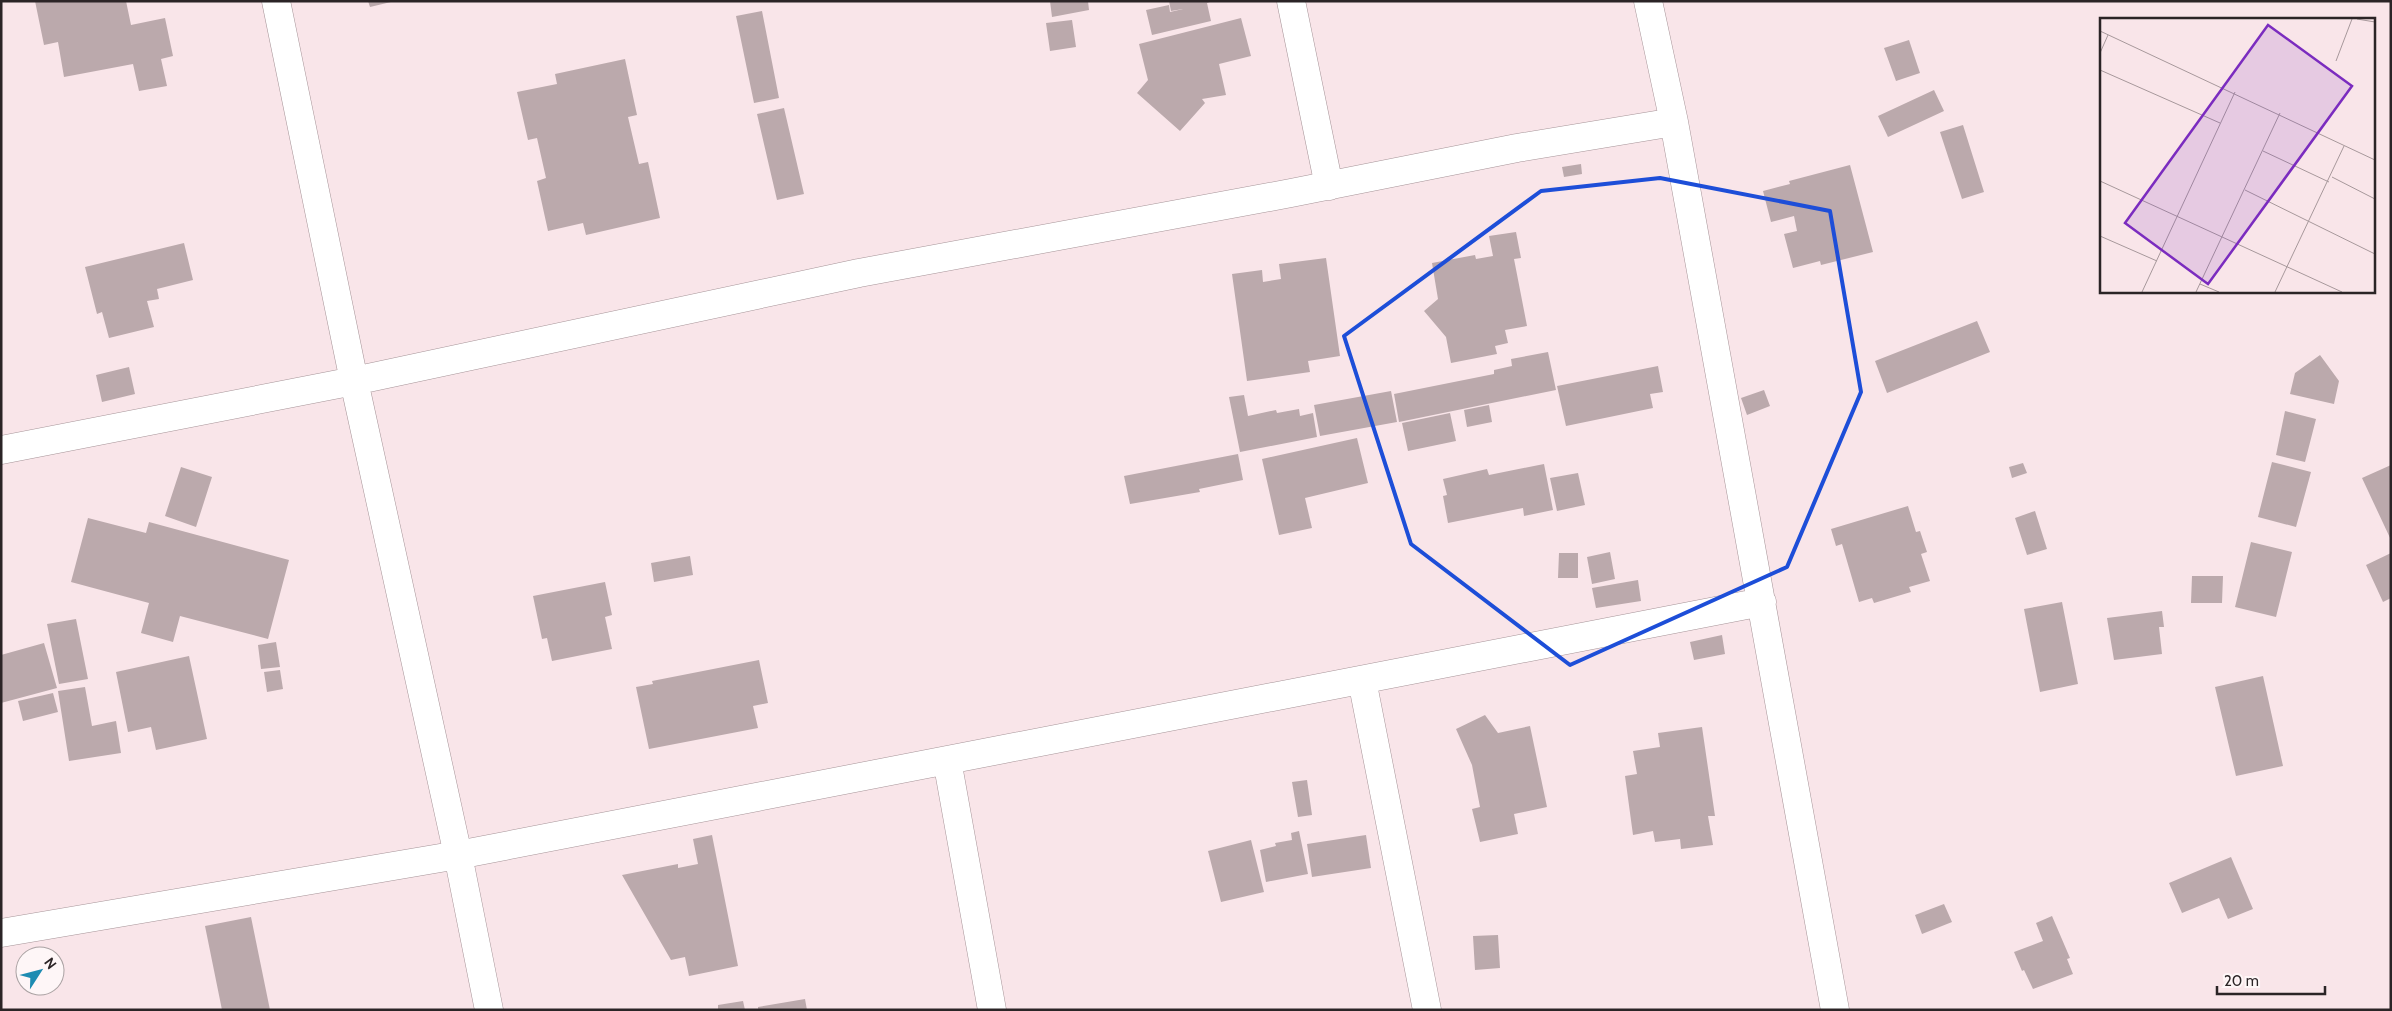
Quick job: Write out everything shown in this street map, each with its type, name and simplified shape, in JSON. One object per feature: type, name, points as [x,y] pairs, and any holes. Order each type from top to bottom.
[{"type":"street","points":[[276,1],[354,381],[458,855],[489,1010]]},
{"type":"street","points":[[1291,1],[1334,185]]},
{"type":"street","points":[[1301,1],[1334,185]]},
{"type":"street","points":[[1648,1],[1674,122],[1835,1010]]},
{"type":"street","points":[[1,450],[354,381],[859,273],[1334,185],[1517,148],[1674,122]]},
{"type":"street","points":[[1,933],[458,855],[1762,602]]},
{"type":"street","points":[[1362,680],[1427,1010]]},
{"type":"street","points":[[948,760],[992,1010]]},
{"type":"highlighted area","points":[[1660,178],[1830,211],[1861,392],[1787,567],[1570,665],[1411,544],[1344,336],[1541,191]]},
{"type":"building","points":[[35,1],[126,1],[131,25],[165,18],[173,56],[161,59],[167,86],[139,91],[133,64],[64,77],[58,42],[44,45]]},
{"type":"building","points":[[368,1],[391,1],[391,2],[370,7]]},
{"type":"building","points":[[1050,1],[1088,1],[1089,10],[1052,17]]},
{"type":"building","points":[[1169,1],[1213,1],[1207,3],[1211,21],[1152,35],[1146,10],[1169,5],[1170,12],[1183,9],[1171,11]]},
{"type":"building","points":[[762,11],[779,98],[754,103],[736,16]]},
{"type":"building","points":[[1241,18],[1251,56],[1219,64],[1226,95],[1202,99],[1205,103],[1180,131],[1137,93],[1148,80],[1139,44]]},
{"type":"building","points":[[1072,20],[1076,47],[1050,51],[1046,23]]},
{"type":"building","points":[[1909,40],[1920,73],[1896,81],[1884,48]]},
{"type":"building","points":[[625,59],[637,115],[628,117],[639,164],[648,162],[660,218],[586,235],[583,223],[548,231],[537,181],[546,178],[537,138],[528,140],[517,92],[557,84],[555,74]]},
{"type":"building","points":[[1934,90],[1944,111],[1888,137],[1878,116]]},
{"type":"building","points":[[784,108],[804,194],[777,200],[757,114]]},
{"type":"building","points":[[1963,125],[1984,192],[1962,199],[1940,132]]},
{"type":"building","points":[[1581,164],[1582,174],[1564,177],[1562,167]]},
{"type":"building","points":[[1850,165],[1873,252],[1821,265],[1820,261],[1793,268],[1784,234],[1797,231],[1794,216],[1771,222],[1763,191],[1790,184],[1789,181]]},
{"type":"building","points":[[1516,232],[1521,258],[1514,259],[1527,326],[1505,330],[1508,343],[1495,346],[1497,354],[1451,363],[1446,337],[1424,311],[1438,299],[1432,263],[1475,255],[1476,259],[1493,256],[1489,236]]},
{"type":"building","points":[[184,243],[193,280],[157,289],[159,299],[147,301],[154,327],[109,338],[102,312],[97,314],[85,267]]},
{"type":"building","points":[[1326,258],[1340,356],[1308,361],[1310,372],[1247,381],[1232,274],[1262,270],[1263,282],[1281,279],[1279,264]]},
{"type":"building","points":[[1977,321],[1990,352],[1887,393],[1875,361]]},
{"type":"building","points":[[1548,352],[1556,390],[1399,422],[1394,394],[1494,374],[1494,370],[1512,366],[1511,359]]},
{"type":"building","points":[[2320,355],[2339,381],[2334,404],[2290,394],[2295,373]]},
{"type":"building","points":[[1658,366],[1663,392],[1650,394],[1653,408],[1566,426],[1557,386]]},
{"type":"building","points":[[129,367],[135,394],[102,402],[96,375]]},
{"type":"building","points":[[1764,390],[1770,406],[1747,415],[1741,398]]},
{"type":"building","points":[[1391,391],[1397,422],[1320,436],[1314,405]]},
{"type":"building","points":[[1244,395],[1248,416],[1276,410],[1277,413],[1299,409],[1300,416],[1313,413],[1317,437],[1240,452],[1229,397]]},
{"type":"building","points":[[1489,405],[1492,422],[1467,427],[1464,410]]},
{"type":"building","points":[[2285,411],[2316,419],[2305,462],[2276,455]]},
{"type":"building","points":[[1450,413],[1456,441],[1408,451],[1402,423]]},
{"type":"building","points":[[1357,438],[1368,483],[1305,498],[1312,528],[1279,535],[1262,459]]},
{"type":"building","points":[[1238,454],[1243,480],[1199,489],[1200,492],[1130,504],[1124,476]]},
{"type":"building","points":[[2272,462],[2311,472],[2296,527],[2258,517]]},
{"type":"building","points":[[2023,463],[2027,473],[2012,478],[2009,467]]},
{"type":"building","points":[[1544,464],[1553,510],[1524,516],[1523,508],[1448,523],[1443,496],[1447,495],[1443,479],[1487,469],[1489,475]]},
{"type":"building","points":[[2391,465],[2391,540],[2362,478]]},
{"type":"building","points":[[181,467],[212,477],[196,527],[165,516]]},
{"type":"building","points":[[1578,473],[1585,505],[1557,511],[1550,478]]},
{"type":"building","points":[[1908,506],[1916,532],[1920,531],[1927,552],[1921,554],[1930,581],[1909,587],[1911,592],[1874,603],[1872,598],[1859,602],[1842,544],[1836,546],[1831,529]]},
{"type":"building","points":[[2035,511],[2047,549],[2027,555],[2015,518]]},
{"type":"building","points":[[88,518],[146,533],[149,522],[289,560],[268,639],[180,616],[173,642],[141,633],[149,603],[71,582]]},
{"type":"building","points":[[2251,542],[2292,552],[2276,617],[2235,607]]},
{"type":"building","points":[[1610,552],[1615,579],[1592,584],[1587,557]]},
{"type":"building","points":[[1559,553],[1578,553],[1578,578],[1558,578]]},
{"type":"building","points":[[2391,553],[2391,598],[2383,602],[2366,565]]},
{"type":"building","points":[[690,556],[693,575],[654,582],[651,563]]},
{"type":"building","points":[[2192,576],[2223,576],[2222,603],[2191,603]]},
{"type":"building","points":[[1638,580],[1641,601],[1596,608],[1592,588]]},
{"type":"building","points":[[605,582],[612,615],[605,617],[612,649],[552,661],[547,638],[542,639],[533,596]]},
{"type":"building","points":[[2062,602],[2078,684],[2040,692],[2024,609]]},
{"type":"building","points":[[2162,611],[2164,627],[2159,627],[2162,654],[2114,660],[2107,618]]},
{"type":"building","points":[[76,619],[88,679],[59,684],[47,624]]},
{"type":"building","points":[[1722,635],[1725,654],[1694,660],[1690,642]]},
{"type":"building","points":[[276,642],[280,667],[261,669],[258,645]]},
{"type":"building","points":[[44,643],[57,688],[1,703],[1,655]]},
{"type":"building","points":[[189,656],[207,739],[156,750],[151,727],[128,732],[116,672]]},
{"type":"building","points":[[759,660],[768,703],[753,706],[758,728],[649,749],[636,687],[653,684],[652,681]]},
{"type":"building","points":[[280,670],[283,689],[267,692],[264,672]]},
{"type":"building","points":[[2263,676],[2283,766],[2236,776],[2215,687]]},
{"type":"building","points":[[85,687],[92,726],[116,721],[121,753],[69,761],[58,691]]},
{"type":"building","points":[[53,693],[58,712],[23,721],[18,701]]},
{"type":"building","points":[[1485,715],[1498,733],[1530,726],[1547,807],[1514,814],[1518,834],[1480,842],[1472,809],[1480,807],[1472,765],[1456,729]]},
{"type":"building","points":[[1702,727],[1715,816],[1708,816],[1713,845],[1681,849],[1680,839],[1655,842],[1653,831],[1633,835],[1625,776],[1637,774],[1633,751],[1660,747],[1658,733]]},
{"type":"building","points":[[1307,780],[1312,815],[1298,817],[1292,782]]},
{"type":"building","points":[[1299,831],[1308,874],[1266,882],[1260,850],[1276,846],[1275,843],[1292,840],[1291,833]]},
{"type":"building","points":[[712,835],[738,966],[689,976],[685,957],[671,960],[622,875],[678,864],[678,868],[698,864],[693,839]]},
{"type":"building","points":[[1366,835],[1371,868],[1312,877],[1307,844]]},
{"type":"building","points":[[1251,840],[1264,892],[1221,902],[1208,851]]},
{"type":"building","points":[[2231,857],[2253,909],[2228,919],[2219,898],[2182,913],[2169,883]]},
{"type":"building","points":[[1944,904],[1952,922],[1922,934],[1915,915]]},
{"type":"building","points":[[2052,916],[2070,958],[2067,959],[2073,974],[2033,989],[2024,970],[2022,971],[2014,952],[2043,941],[2036,923]]},
{"type":"building","points":[[251,917],[270,1010],[222,1010],[205,926]]},
{"type":"building","points":[[1498,935],[1500,968],[1475,970],[1473,936]]},
{"type":"building","points":[[805,999],[807,1010],[758,1010],[758,1007]]},
{"type":"building","points":[[743,1001],[745,1010],[718,1010],[718,1005]]}]
